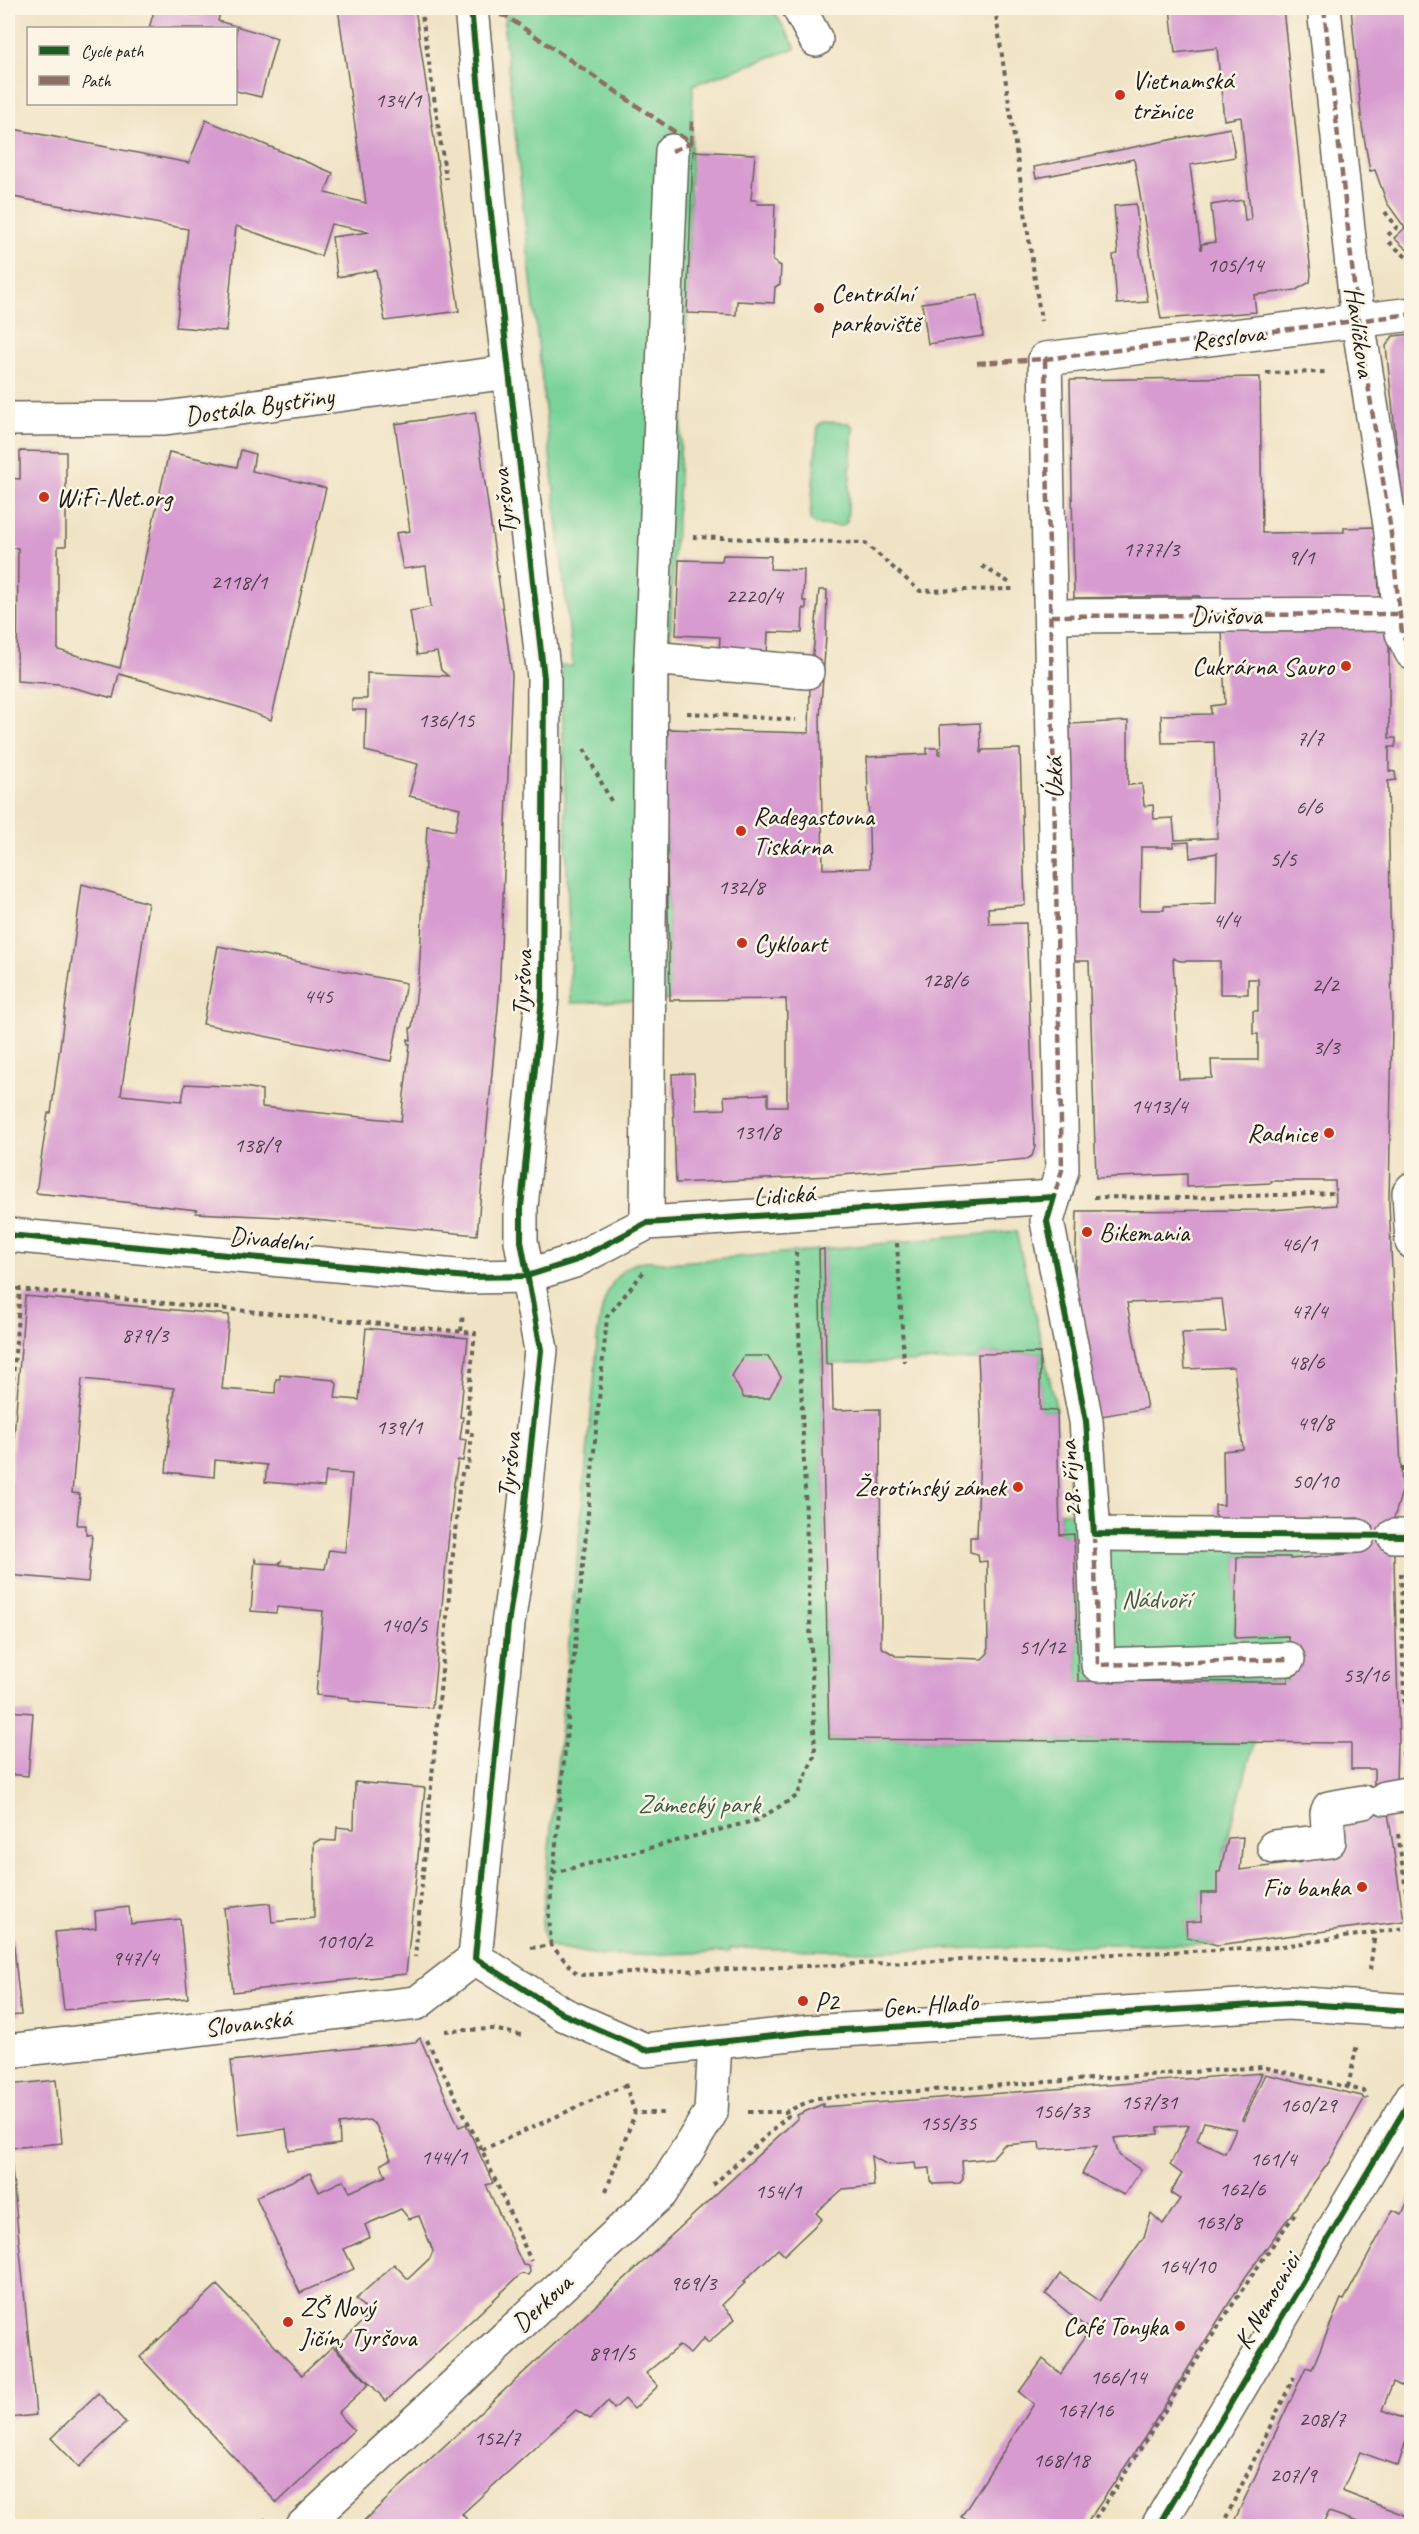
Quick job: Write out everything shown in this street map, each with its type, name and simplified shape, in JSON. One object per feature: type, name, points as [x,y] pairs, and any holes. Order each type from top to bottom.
[{"type":"street","name":"Tyršova","points":[[471,8],[544,678],[542,998],[521,1207],[521,1241],[541,1350],[508,1624],[475,1958]]},
{"type":"street","points":[[799,8],[816,40]]},
{"type":"street","name":"Havlíčkova","points":[[1324,8],[1358,321],[1390,525],[1402,633],[1412,653]]},
{"type":"street","points":[[648,1223],[659,1066],[651,658],[672,151]]},
{"type":"street","name":"Resslova","points":[[1045,359],[1412,314]]},
{"type":"street","name":"Úzká","points":[[1045,359],[1062,1170],[1054,1197]]},
{"type":"street","name":"Dostála Bystřiny","points":[[8,419],[165,418],[509,372]]},
{"type":"street","name":"Divišova","points":[[1051,616],[1400,614]]},
{"type":"street","points":[[651,658],[807,672]]},
{"type":"street","points":[[1412,1189],[1409,1193],[1412,1242]]},
{"type":"street","name":"Lidická","points":[[527,1276],[574,1261],[648,1223],[1054,1197]]},
{"type":"street","name":"28. října","points":[[1054,1197],[1047,1221],[1086,1421],[1094,1534],[1098,1665],[1288,1659]]},
{"type":"street","name":"Divadelní","points":[[8,1235],[467,1277],[527,1276]]},
{"type":"street","name":"28. října","points":[[1094,1534],[1359,1536]]},
{"type":"street","points":[[1274,1847],[1329,1841],[1327,1814],[1329,1808],[1388,1798]]},
{"type":"street","points":[[417,2003],[475,1958]]},
{"type":"street","name":"Gen. Hlaďo","points":[[475,1958],[563,2014],[645,2050],[809,2032],[1288,2003],[1412,2011]]},
{"type":"street","name":"Slovanská","points":[[8,2051],[417,2003]]},
{"type":"street","name":"Derkova","points":[[303,2526],[661,2193],[711,2112],[715,2042]]},
{"type":"street","name":"K Nemocnici","points":[[1158,2526],[1412,2097]]},
{"type":"path","points":[[421,8],[447,184]]},
{"type":"path","points":[[994,8],[1045,359]]},
{"type":"path","points":[[1260,373],[1338,372]]},
{"type":"path","points":[[655,535],[866,543],[920,591],[1021,589],[982,566]]},
{"type":"path","points":[[651,709],[796,720]]},
{"type":"path","points":[[1054,1197],[1188,1198],[1336,1192]]},
{"type":"path","points":[[551,1944],[549,1916],[607,1317],[650,1264],[648,1223]]},
{"type":"path","points":[[897,1237],[904,1362]]},
{"type":"path","points":[[554,1873],[757,1820],[796,1796],[815,1754],[796,1245]]},
{"type":"path","points":[[8,1288],[475,1333],[467,1411],[469,1411],[467,1434],[472,1434],[468,1468],[463,1468],[459,1490],[412,1980],[426,2038],[482,2150],[534,2267]]},
{"type":"path","points":[[8,1443],[20,1289]]},
{"type":"path","points":[[658,1971],[1269,1948],[1411,1927],[1388,1798],[1402,1785],[1403,1749],[1405,1749],[1402,1536],[1399,1523],[1409,1491],[1409,1469],[1401,1469]]},
{"type":"path","points":[[1368,1980],[1375,1932]]},
{"type":"path","points":[[1348,2087],[1358,2037]]},
{"type":"path","points":[[482,2150],[626,2085]]},
{"type":"path","points":[[1363,2109],[1368,2099]]},
{"type":"path","points":[[1090,2526],[1152,2434],[1246,2281],[1302,2205]]},
{"type":"path","points":[[1222,2526],[1295,2374]]},
{"type":"green space","points":[[507,8],[772,8],[796,48],[693,85],[687,313],[676,539],[674,540],[665,776],[670,1000],[571,1003],[561,665],[573,666],[504,30]]},
{"type":"green space","points":[[823,422],[849,423],[853,427],[847,522],[842,526],[816,525],[810,520],[818,425]]},
{"type":"green space","points":[[1016,1231],[1057,1411],[1040,1410],[1040,1353],[978,1354],[978,1360],[826,1364],[824,1249]]},
{"type":"green space","name":"Zámecký park","points":[[819,1250],[829,1739],[1254,1742],[1225,1849],[1217,1893],[1201,1893],[1201,1921],[1186,1922],[1187,1937],[1217,1945],[1122,1944],[873,1951],[730,1948],[730,1952],[602,1956],[545,1945],[542,1922],[596,1349],[607,1293],[616,1278],[628,1267],[644,1261],[668,1263]]},
{"type":"green space","name":"Nádvoří","points":[[1060,1512],[1215,1523],[1358,1518],[1359,1553],[1290,1559],[1290,1557],[1237,1557],[1235,1637],[1288,1636],[1288,1682],[1078,1681],[1074,1535],[1060,1535]]},
{"type":"building","points":[[155,8],[198,16],[200,8],[221,8],[218,21],[277,38],[261,97],[237,91],[237,27],[149,27]]},
{"type":"building","points":[[338,8],[415,8],[459,311],[385,321],[376,270],[337,277],[332,237],[370,232],[331,224],[321,256],[236,226],[226,331],[176,327],[188,229],[8,196],[8,128],[189,163],[206,120],[333,173],[325,193],[366,203]]},
{"type":"building","points":[[1170,8],[1283,8],[1311,274],[1310,282],[1296,290],[1254,295],[1256,312],[1161,319],[1134,159],[1036,178],[1034,167],[1230,128],[1235,157],[1190,165],[1201,250],[1202,244],[1215,242],[1211,205],[1243,200],[1245,221],[1251,219],[1241,117],[1224,120],[1217,48],[1175,53]]},
{"type":"building","points":[[1351,8],[1412,8],[1412,254],[1394,238],[1405,228],[1387,203],[1375,170],[1370,171],[1362,126]]},
{"type":"building","points":[[693,151],[755,154],[751,200],[758,200],[757,204],[775,204],[773,261],[781,266],[780,284],[775,287],[774,303],[737,301],[736,315],[687,313]]},
{"type":"building","points":[[1136,204],[1140,253],[1148,302],[1117,304],[1113,255],[1118,254],[1114,206]]},
{"type":"building","points":[[978,295],[983,336],[928,344],[922,303]]},
{"type":"building","points":[[1412,334],[1412,573],[1410,573],[1386,346],[1393,336]]},
{"type":"building","points":[[1260,377],[1262,533],[1344,532],[1344,528],[1374,527],[1380,600],[1200,604],[1200,596],[1074,598],[1070,380]]},
{"type":"building","points":[[475,412],[512,675],[499,997],[477,1235],[281,1217],[196,1213],[197,1210],[36,1193],[48,1113],[51,1113],[82,884],[148,903],[121,1095],[182,1101],[185,1084],[244,1087],[262,1090],[262,1107],[401,1121],[410,1044],[408,1044],[408,1039],[411,1040],[410,1028],[412,1028],[419,974],[427,826],[455,831],[460,808],[409,796],[418,764],[365,751],[366,710],[352,710],[352,699],[367,699],[367,673],[448,676],[441,670],[437,652],[417,655],[410,611],[431,607],[426,566],[403,569],[396,533],[410,531],[395,424]]},
{"type":"building","points":[[241,450],[255,454],[252,471],[326,488],[271,720],[238,707],[119,674],[113,698],[59,684],[17,681],[18,548],[8,548],[8,478],[20,479],[20,451],[66,452],[66,546],[58,546],[58,650],[120,668],[169,452],[237,467]]},
{"type":"building","points":[[723,555],[771,556],[770,569],[804,570],[803,601],[806,601],[806,609],[803,608],[802,633],[768,632],[767,655],[719,654],[720,637],[676,635],[679,560],[722,561]]},
{"type":"building","points":[[819,590],[827,590],[820,717],[823,869],[870,868],[867,757],[927,754],[927,748],[938,748],[938,754],[941,754],[940,725],[980,723],[981,753],[983,750],[1020,749],[1025,905],[988,908],[989,924],[1026,923],[1035,1147],[1032,1156],[1027,1159],[830,1176],[676,1183],[672,1074],[694,1073],[696,1110],[725,1109],[724,1096],[768,1094],[768,1106],[787,1106],[787,1020],[786,999],[670,1000],[665,776],[668,729],[809,733],[810,686]]},
{"type":"building","points":[[1222,627],[1389,629],[1389,738],[1396,738],[1396,742],[1395,747],[1389,747],[1389,771],[1395,772],[1396,780],[1388,781],[1392,1022],[1389,1203],[1402,1491],[1393,1522],[1399,1743],[1397,1743],[1396,1783],[1387,1805],[1404,1921],[1217,1945],[1187,1937],[1186,1922],[1201,1921],[1201,1893],[1217,1893],[1217,1872],[1220,1872],[1228,1838],[1243,1837],[1240,1870],[1302,1862],[1300,1852],[1332,1812],[1374,1794],[1374,1769],[1351,1769],[1351,1743],[829,1739],[819,1250],[824,1249],[826,1364],[832,1364],[833,1410],[880,1409],[881,1647],[896,1656],[982,1659],[988,1653],[987,1561],[979,1562],[978,1554],[970,1552],[970,1537],[977,1537],[981,1421],[978,1354],[1040,1353],[1040,1410],[1057,1411],[1060,1535],[1074,1534],[1078,1681],[1288,1682],[1288,1636],[1235,1638],[1237,1557],[1290,1557],[1290,1559],[1359,1553],[1358,1518],[1215,1523],[1215,1505],[1224,1505],[1223,1451],[1243,1449],[1234,1367],[1185,1369],[1182,1333],[1226,1332],[1222,1299],[1127,1303],[1147,1408],[1096,1417],[1074,1307],[1077,1211],[1272,1210],[1336,1205],[1335,1181],[1271,1181],[1271,1183],[1187,1187],[1187,1174],[1096,1178],[1089,961],[1070,961],[1069,724],[1128,721],[1128,785],[1142,784],[1144,806],[1153,805],[1154,819],[1173,818],[1175,840],[1217,838],[1214,742],[1162,743],[1161,715],[1211,714],[1211,706],[1225,704]],"holes":[[[1189,842],[1190,858],[1217,853],[1216,904],[1164,906],[1164,910],[1140,910],[1141,847],[1173,847],[1173,843]],[[1173,958],[1180,961],[1220,961],[1220,994],[1248,994],[1248,979],[1258,979],[1258,1011],[1253,1011],[1253,1034],[1258,1034],[1258,1060],[1211,1060],[1212,1078],[1179,1079]]]},
{"type":"building","points":[[218,946],[406,983],[391,1061],[203,1024]]},
{"type":"building","points":[[25,1296],[229,1315],[222,1389],[275,1393],[276,1379],[280,1379],[280,1375],[334,1380],[337,1384],[335,1398],[359,1400],[366,1328],[468,1338],[460,1417],[463,1417],[460,1439],[466,1440],[463,1461],[458,1460],[454,1483],[432,1708],[350,1701],[349,1698],[316,1695],[323,1611],[277,1607],[276,1613],[251,1611],[255,1559],[257,1563],[278,1564],[281,1561],[280,1565],[325,1569],[329,1550],[345,1552],[352,1474],[326,1472],[324,1487],[265,1482],[267,1465],[215,1460],[214,1477],[166,1472],[174,1388],[82,1379],[72,1493],[80,1494],[77,1525],[86,1525],[86,1534],[92,1535],[88,1582],[8,1575],[8,1513]]},
{"type":"building","points":[[744,1356],[768,1356],[781,1377],[769,1398],[744,1398],[732,1376]]},
{"type":"building","points":[[8,1711],[33,1713],[28,1776],[8,1774]]},
{"type":"building","points":[[355,1782],[425,1788],[406,1974],[233,1992],[224,1908],[270,1903],[272,1922],[314,1918],[314,1843],[319,1840],[336,1841],[337,1827],[354,1829]]},
{"type":"building","points":[[129,1907],[131,1924],[180,1919],[188,1998],[64,2010],[55,1932],[96,1928],[95,1911]]},
{"type":"building","points":[[13,1937],[21,2015],[8,2016],[8,1938]]},
{"type":"building","points":[[420,2038],[459,2127],[466,2124],[493,2183],[486,2185],[523,2265],[529,2266],[530,2272],[528,2275],[521,2274],[386,2401],[336,2347],[370,2314],[356,2299],[394,2264],[408,2279],[430,2258],[433,2251],[419,2216],[409,2219],[401,2209],[365,2225],[370,2237],[344,2249],[354,2269],[300,2293],[256,2197],[310,2173],[319,2192],[344,2180],[350,2192],[386,2176],[381,2164],[391,2159],[376,2125],[369,2120],[339,2124],[340,2144],[289,2151],[286,2129],[239,2135],[231,2061],[415,2042]]},
{"type":"building","points":[[1262,2073],[1242,2120],[1244,2121],[1265,2074],[1362,2096],[1364,2099],[1329,2162],[1244,2279],[1145,2437],[1085,2526],[962,2526],[966,2519],[961,2517],[1034,2404],[1019,2392],[1043,2359],[1061,2374],[1089,2330],[1046,2294],[1060,2274],[1099,2301],[1144,2237],[1151,2213],[1163,2224],[1180,2199],[1170,2193],[1182,2174],[1170,2165],[1189,2125],[1158,2127],[1158,2134],[1114,2138],[1119,2155],[1141,2170],[1124,2195],[1082,2174],[1097,2146],[1040,2150],[1039,2142],[1004,2145],[992,2158],[962,2161],[963,2179],[960,2183],[934,2184],[931,2181],[930,2168],[916,2169],[915,2163],[888,2165],[871,2156],[874,2186],[843,2189],[816,2213],[822,2219],[784,2255],[778,2249],[744,2281],[746,2282],[722,2305],[735,2319],[708,2343],[704,2338],[690,2354],[679,2346],[646,2373],[658,2386],[634,2409],[625,2399],[614,2409],[608,2401],[590,2419],[576,2410],[462,2514],[473,2526],[358,2526],[798,2118],[797,2115],[823,2104],[823,2107]],"holes":[[[1204,2122],[1236,2129],[1225,2153],[1197,2140]]]},
{"type":"building","points":[[56,2080],[62,2143],[10,2148],[36,2415],[10,2418],[8,2387],[8,2085]]},
{"type":"building","points":[[1412,2192],[1412,2362],[1401,2386],[1393,2382],[1382,2410],[1412,2422],[1398,2466],[1360,2452],[1342,2491],[1412,2518],[1412,2526],[1369,2526],[1329,2512],[1322,2526],[1232,2526],[1306,2367],[1312,2369],[1341,2299],[1344,2300],[1393,2210],[1402,2214]]},
{"type":"building","points":[[217,2285],[302,2375],[333,2346],[369,2384],[338,2413],[354,2430],[277,2503],[140,2357]]},
{"type":"building","points":[[98,2393],[126,2423],[79,2467],[51,2438]]},
{"type":"marked path","points":[[1324,8],[1358,321],[1390,525],[1402,633],[1412,653]]},
{"type":"marked path","points":[[500,15],[506,16],[691,143],[692,119]]},
{"type":"marked path","points":[[672,151],[691,143]]},
{"type":"marked path","points":[[977,363],[1045,359],[1412,314]]},
{"type":"marked path","points":[[1045,359],[1062,1170],[1053,1200]]},
{"type":"marked path","points":[[1051,616],[1400,614]]},
{"type":"marked path","points":[[1412,1189],[1409,1193],[1412,1242]]},
{"type":"marked path","points":[[1094,1534],[1098,1665],[1288,1659]]},
{"type":"cycle path","points":[[471,8],[491,214],[544,678],[542,998],[521,1207],[521,1241],[541,1350],[523,1522],[508,1624],[475,1958],[563,2014],[645,2050],[809,2032],[1288,2003],[1412,2011]]},
{"type":"cycle path","points":[[8,1235],[467,1277],[527,1276],[574,1261],[647,1223],[1054,1197],[1047,1221],[1086,1421],[1094,1534],[1412,1536]]},
{"type":"cycle path","points":[[1158,2526],[1412,2097]]},
{"type":"place","name":"Vietnamská tržnice","points":[[1120,95]]},
{"type":"place","name":"Centrální parkoviště","points":[[819,308]]},
{"type":"place","name":"WiFi-Net.org","points":[[44,497]]},
{"type":"place","name":"Cukrárna Sauro","points":[[1346,666]]},
{"type":"place","name":"Radegastovna Tiskárna","points":[[741,831]]},
{"type":"place","name":"Cykloart","points":[[742,943]]},
{"type":"place","name":"Radnice","points":[[1329,1133]]},
{"type":"place","name":"Bikemania","points":[[1087,1232]]},
{"type":"place","name":"Žerotínský zámek","points":[[1018,1487]]},
{"type":"place","name":"Fio banka","points":[[1362,1887]]},
{"type":"place","name":"P2","points":[[803,2001]]},
{"type":"place","name":"ZŠ Nový Jičín, Tyršova","points":[[288,2322]]},
{"type":"place","name":"Café Tonyka","points":[[1180,2326]]}]
